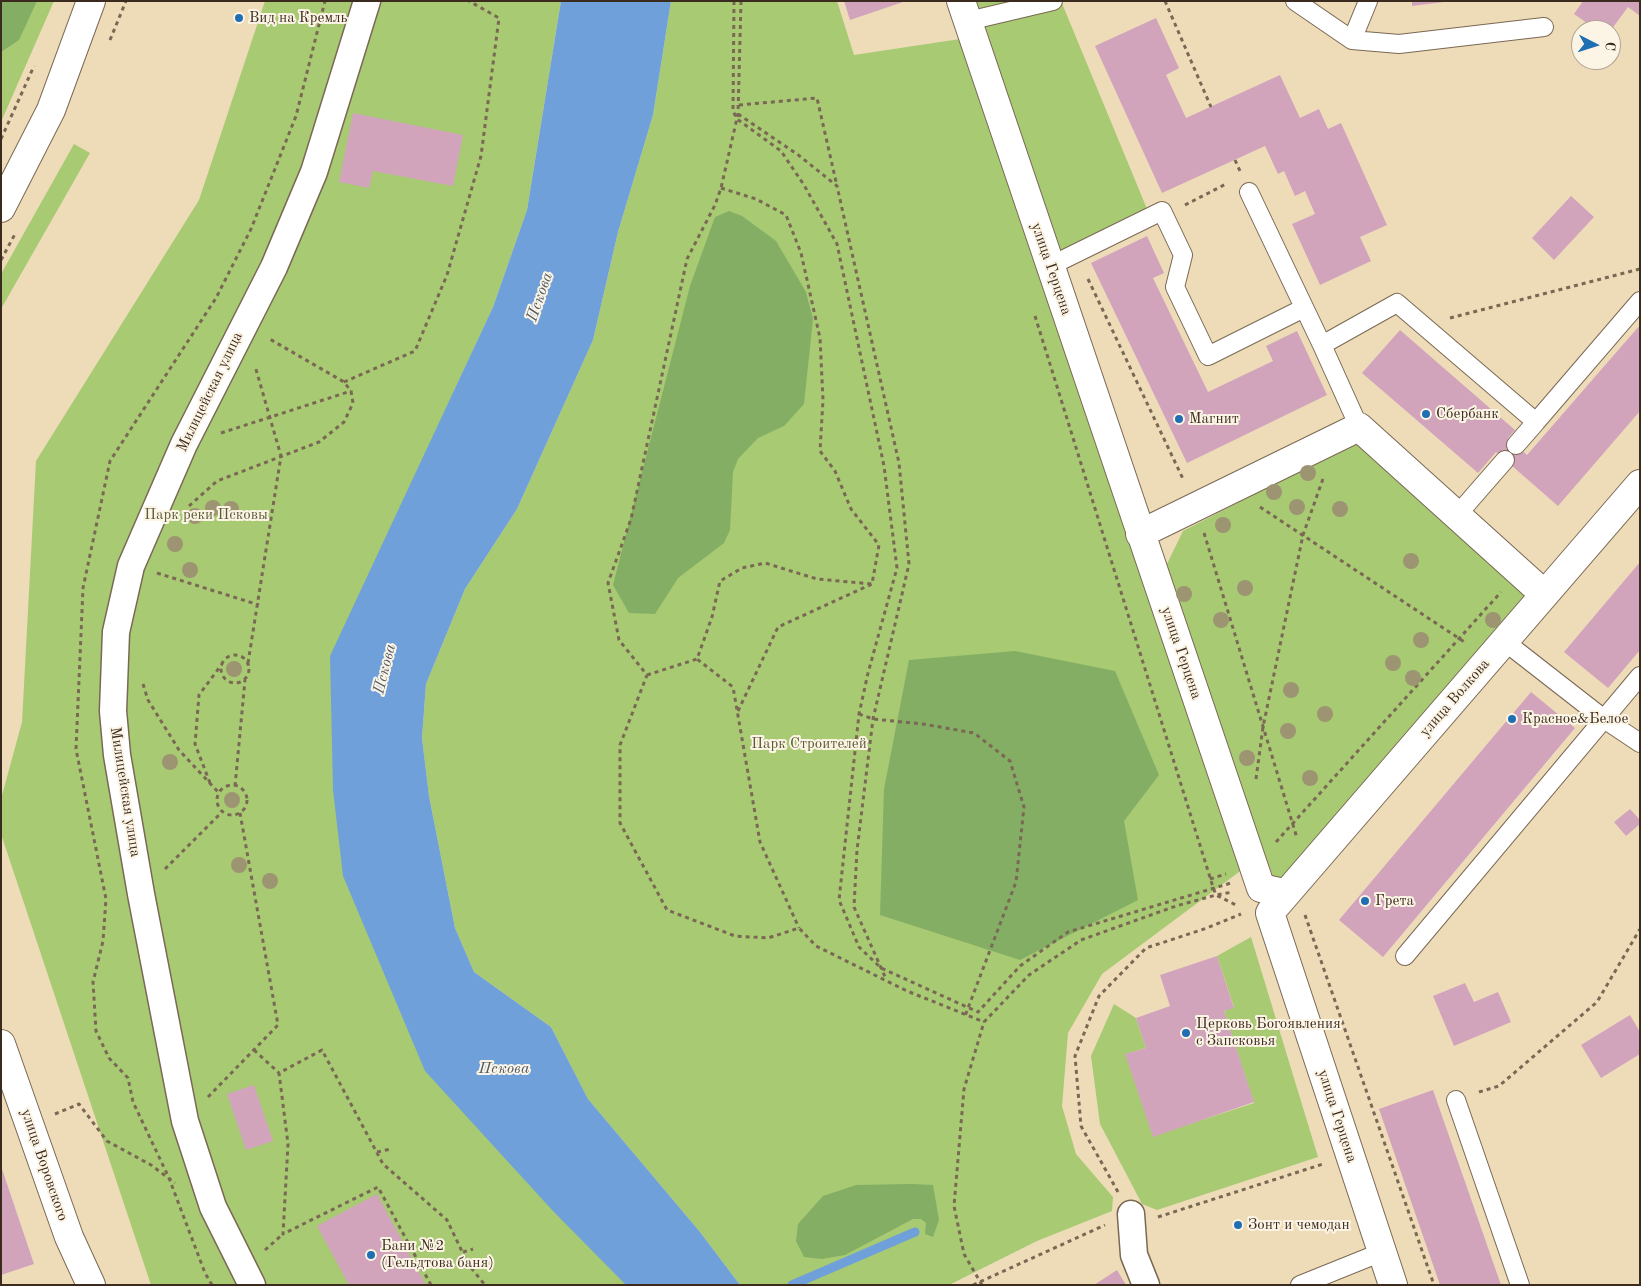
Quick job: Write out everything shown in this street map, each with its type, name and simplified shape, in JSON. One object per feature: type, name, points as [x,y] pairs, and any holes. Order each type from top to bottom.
[{"type":"street","points":[[1,208],[51,110],[91,1]]},
{"type":"street","name":"Милицейская улица","points":[[252,1285],[213,1207],[185,1121],[141,894],[117,755],[113,712],[116,632],[131,566],[184,444],[274,267],[314,172],[367,1]]},
{"type":"street","name":"улица Герцена","points":[[965,11],[1258,891],[1343,1132],[1393,1285]]},
{"type":"street","points":[[1140,534],[1349,432],[1458,514],[1544,594]]},
{"type":"street","name":"улица Волкова","points":[[1258,891],[1306,870],[1640,484]]},
{"type":"street","name":"улица Воровского","points":[[1,1044],[69,1237],[91,1285]]},
{"type":"street","points":[[1132,1214],[1134,1255],[1146,1285]]},
{"type":"lane","points":[[1295,1],[1352,40],[1399,44],[1544,27]]},
{"type":"lane","points":[[1352,40],[1368,1]]},
{"type":"lane","points":[[965,11],[1046,2]]},
{"type":"lane","points":[[1249,192],[1322,345],[1349,432]]},
{"type":"lane","points":[[1050,266],[1162,211],[1183,256],[1175,287],[1208,356],[1304,308]]},
{"type":"lane","points":[[1516,445],[1640,301]]},
{"type":"lane","points":[[1322,345],[1397,303],[1536,422]]},
{"type":"lane","points":[[1458,514],[1506,460]]},
{"type":"lane","points":[[1497,650],[1640,743]]},
{"type":"lane","points":[[1405,956],[1640,676]]},
{"type":"lane","points":[[1456,1100],[1520,1285]]},
{"type":"lane","points":[[1300,1285],[1382,1252]]},
{"type":"path","points":[[212,1285],[205,1274],[169,1178],[133,1102],[128,1078],[109,1058],[96,1030],[93,982],[103,941],[106,899],[76,749],[83,588],[110,461],[216,298],[251,229],[296,116],[324,1]]},
{"type":"path","points":[[344,382],[415,351],[447,275],[481,156],[498,18],[469,1]]},
{"type":"path","points":[[734,1],[733,111],[737,119],[781,151],[804,185],[837,244],[884,466],[897,568],[868,673],[859,714],[839,900],[858,947],[881,968],[978,1012],[1020,966],[1068,932],[1213,887],[1258,891]]},
{"type":"path","points":[[647,674],[619,640],[608,583],[631,519],[687,259],[715,205],[721,188],[737,119],[739,105],[741,1]]},
{"type":"path","points":[[1165,1],[1211,107]]},
{"type":"path","points":[[1,139],[36,62]]},
{"type":"path","points":[[739,105],[817,98],[899,463],[909,564],[873,718],[857,850],[854,907],[886,980]]},
{"type":"path","points":[[738,114],[796,154],[837,186]]},
{"type":"path","points":[[1164,215],[1234,181]]},
{"type":"path","points":[[721,188],[756,199],[786,215],[801,253],[820,338],[823,400],[820,451],[835,471],[851,508],[878,545],[872,584]]},
{"type":"path","points":[[1075,253],[1196,506],[1306,870],[1305,918],[1434,1285]]},
{"type":"path","points":[[1422,325],[1640,269]]},
{"type":"path","points":[[187,508],[217,481],[319,442],[344,422],[353,403],[351,391],[344,382],[244,324]]},
{"type":"path","points":[[235,786],[245,680],[249,672],[248,663],[259,605],[281,456],[269,419],[244,324]]},
{"type":"path","points":[[184,444],[269,419],[351,391]]},
{"type":"path","points":[[1255,785],[1263,727],[1303,535],[1349,432]]},
{"type":"path","points":[[1233,488],[1459,638],[1497,650]]},
{"type":"path","points":[[697,659],[712,617],[720,581],[742,568],[765,563],[816,579],[872,584]]},
{"type":"path","points":[[150,571],[259,605]]},
{"type":"path","points":[[1132,1214],[1080,1126],[1076,1056],[1099,996],[1146,948],[1207,928],[1258,891],[1293,825],[1520,571]]},
{"type":"path","points":[[738,712],[778,627],[872,584]]},
{"type":"path","points":[[212,786],[195,744],[199,695],[222,664],[232,656],[242,657],[248,663]]},
{"type":"path","points":[[647,674],[697,659]]},
{"type":"path","points":[[697,659],[733,687],[760,842],[799,928],[816,946],[965,1016],[984,1022]]},
{"type":"path","points":[[222,664],[222,674],[228,681],[237,683],[245,680]]},
{"type":"path","points":[[647,674],[620,745],[620,823],[667,910],[736,936],[768,938],[799,928]]},
{"type":"path","points":[[143,683],[148,700],[179,750],[219,793]]},
{"type":"path","points":[[859,714],[873,718],[974,733],[1010,761],[1024,807],[1016,882],[965,1016]]},
{"type":"path","points":[[235,786],[243,790],[247,798],[246,807],[240,813],[231,815],[223,811],[218,802],[219,793],[226,787],[235,786]]},
{"type":"path","points":[[141,894],[223,811]]},
{"type":"path","points":[[185,1121],[278,1025],[240,813]]},
{"type":"path","points":[[1210,878],[1258,891]]},
{"type":"path","points":[[982,1285],[964,1254],[954,1206],[964,1089],[984,1022],[1029,975],[1081,940],[1216,895],[1258,891]]},
{"type":"path","points":[[1456,1100],[1500,1086],[1597,1002],[1640,929]]},
{"type":"path","points":[[254,1050],[279,1073],[288,1144],[283,1234],[378,1187],[431,1285]]},
{"type":"path","points":[[279,1073],[322,1050],[383,1164],[447,1220],[468,1264],[485,1285]]},
{"type":"path","points":[[80,1104],[107,1141],[151,1165]]},
{"type":"path","points":[[974,1285],[980,1280],[1132,1214],[1154,1218],[1330,1162],[1335,1139],[1370,1104]]},
{"type":"path","points":[[377,1152],[391,1148]]},
{"type":"path","points":[[463,1252],[473,1249]]},
{"type":"green space","points":[[1,1],[54,1],[1,122]]},
{"type":"green space","points":[[1,1],[37,1],[19,40],[1,52]]},
{"type":"green space","name":"Парк реки Псковы","points":[[265,1],[561,1],[527,210],[493,307],[412,482],[333,790],[626,1285],[151,1285],[1,834],[1,799],[22,722],[36,461],[199,200]]},
{"type":"green space","name":"Парк Строителей","points":[[671,1],[837,1],[854,55],[960,39],[1247,866],[1102,974],[1068,1033],[1062,1106],[1076,1154],[1113,1197],[1112,1211],[1037,1241],[949,1285],[740,1285],[700,1232],[588,1099],[551,1027],[474,972],[455,928],[429,796],[422,738],[426,684],[465,589],[517,509],[593,340],[618,232],[653,115]]},
{"type":"green space","points":[[971,1],[1061,1],[1152,221],[1061,266]]},
{"type":"green space","points":[[74,144],[90,153],[1,309],[1,274]]},
{"type":"green space","points":[[729,211],[742,216],[776,241],[806,292],[813,319],[804,404],[784,426],[758,438],[738,459],[733,472],[730,530],[724,543],[678,578],[655,614],[629,613],[613,585],[690,286],[715,217]]},
{"type":"green space","points":[[1361,439],[1534,595],[1276,885],[1164,570],[1183,531]]},
{"type":"green space","points":[[1015,651],[1115,671],[1159,775],[1124,821],[1138,900],[1020,960],[880,915],[884,789],[909,660]]},
{"type":"green space","points":[[1251,937],[1318,1157],[1157,1210],[1142,1204],[1100,1124],[1091,1056],[1114,1004],[1136,1018],[1146,1048],[1126,1054],[1153,1136],[1254,1103],[1224,1011],[1234,1007],[1217,956]]},
{"type":"green space","points":[[856,1185],[933,1185],[939,1220],[933,1237],[925,1234],[926,1223],[921,1219],[913,1219],[845,1255],[822,1259],[804,1257],[796,1241],[798,1224],[823,1196]]},
{"type":"water","name":"Пскова","points":[[561,1],[671,1],[653,115],[618,232],[593,340],[517,509],[465,589],[426,684],[422,738],[429,796],[455,928],[474,972],[551,1027],[588,1099],[700,1232],[740,1285],[626,1285],[553,1211],[425,1071],[343,876],[333,790],[330,656],[493,307],[527,210]]},
{"type":"building","points":[[844,1],[903,1],[903,2],[850,20]]},
{"type":"building","points":[[1412,1],[1444,1],[1444,2],[1412,6]]},
{"type":"building","points":[[1583,1],[1640,1],[1640,16],[1628,7],[1618,20],[1583,20],[1574,14]]},
{"type":"building","points":[[1156,18],[1179,68],[1166,75],[1186,118],[1280,75],[1300,118],[1319,109],[1328,129],[1341,123],[1387,225],[1360,237],[1371,261],[1320,285],[1292,224],[1315,214],[1305,191],[1295,196],[1284,171],[1278,174],[1265,146],[1162,193],[1095,46]]},
{"type":"building","points":[[353,113],[463,135],[453,186],[373,171],[369,188],[339,182]]},
{"type":"building","points":[[1571,196],[1594,217],[1554,260],[1532,238]]},
{"type":"building","points":[[1147,236],[1164,273],[1153,278],[1208,392],[1273,361],[1266,346],[1297,331],[1327,395],[1187,463],[1091,263]]},
{"type":"building","points":[[1640,325],[1640,411],[1558,506],[1496,452],[1478,473],[1362,373],[1400,330],[1515,430],[1508,438],[1527,455]]},
{"type":"building","points":[[1640,562],[1640,650],[1608,688],[1564,652]]},
{"type":"building","points":[[1531,692],[1575,728],[1383,957],[1339,920]]},
{"type":"building","points":[[1630,809],[1640,820],[1640,824],[1626,836],[1614,822]]},
{"type":"building","name":"Церковь Богоявления с Запсковья","points":[[1217,956],[1234,1008],[1224,1011],[1254,1102],[1153,1137],[1125,1054],[1146,1048],[1136,1018],[1170,1006],[1160,975]]},
{"type":"building","points":[[1465,983],[1474,1002],[1498,992],[1511,1022],[1454,1046],[1433,996]]},
{"type":"building","points":[[1630,1015],[1640,1032],[1640,1054],[1601,1078],[1581,1045]]},
{"type":"building","points":[[254,1085],[273,1141],[246,1150],[227,1094]]},
{"type":"building","points":[[1433,1090],[1501,1285],[1440,1285],[1379,1109]]},
{"type":"building","points":[[1,1166],[34,1264],[1,1275]]},
{"type":"building","name":"Бани №2 (Гельдтова баня)","points":[[377,1194],[426,1285],[349,1285],[317,1226]]},
{"type":"building","points":[[1117,1270],[1126,1285],[1094,1285]]},
{"type":"waterway","points":[[792,1285],[915,1232]]},
{"type":"place","name":"Вид на Кремль","points":[[239,18]]},
{"type":"place","name":"Сбербанк","points":[[1426,414]]},
{"type":"place","name":"Магнит","points":[[1179,419]]},
{"type":"place","name":"Красное&Белое","points":[[1512,719]]},
{"type":"place","name":"Грета","points":[[1365,901]]},
{"type":"place","name":"Церковь Богоявления с Запсковья","points":[[1186,1033]]},
{"type":"place","name":"Зонт и чемодан","points":[[1238,1225]]},
{"type":"place","name":"Бани №2 (Гельдтова баня)","points":[[371,1255]]}]
